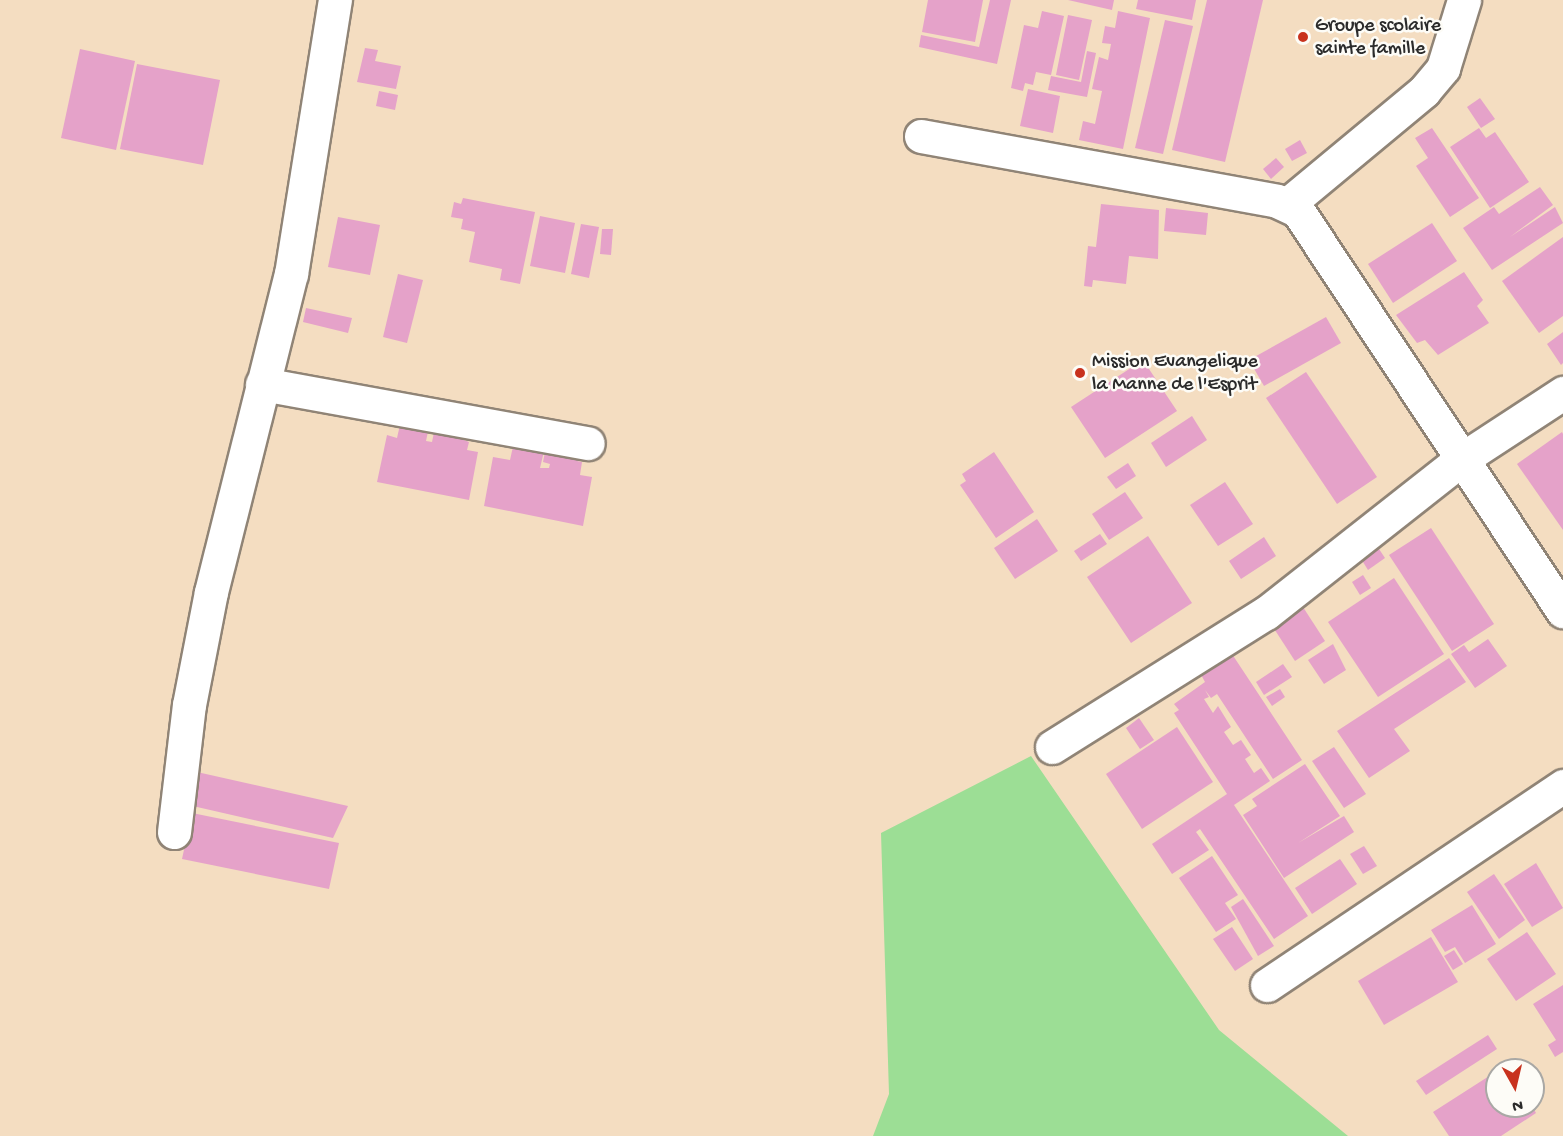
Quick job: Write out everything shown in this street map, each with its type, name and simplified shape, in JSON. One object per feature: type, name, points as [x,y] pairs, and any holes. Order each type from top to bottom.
[{"type":"street","points":[[174,832],[189,705],[211,592],[291,274],[335,0]]},
{"type":"street","points":[[1288,204],[1424,91],[1443,68],[1464,0]]},
{"type":"street","points":[[921,136],[1288,204],[1304,220],[1563,611]]},
{"type":"street","points":[[262,384],[588,443]]},
{"type":"street","points":[[1052,747],[1266,613],[1462,459],[1563,393]]},
{"type":"street","points":[[1267,985],[1563,786]]},
{"type":"green space","points":[[1031,756],[1219,1030],[1348,1136],[873,1136],[889,1094],[881,833]]},
{"type":"building","points":[[928,0],[983,0],[975,42],[922,32]]},
{"type":"building","points":[[990,0],[1011,0],[997,64],[919,47],[921,35],[979,47]]},
{"type":"building","points":[[1068,0],[1114,0],[1112,10]]},
{"type":"building","points":[[1138,0],[1196,0],[1192,20],[1136,9]]},
{"type":"building","points":[[1207,0],[1263,0],[1225,162],[1172,150]]},
{"type":"building","points":[[1042,11],[1064,16],[1051,75],[1036,72],[1033,85],[1025,83],[1023,91],[1011,88],[1024,25],[1038,28]]},
{"type":"building","points":[[1118,11],[1150,18],[1123,149],[1079,140],[1083,121],[1095,124],[1102,91],[1092,89],[1099,57],[1108,60],[1111,44],[1102,43],[1105,26],[1115,28]]},
{"type":"building","points":[[1068,15],[1092,20],[1079,80],[1056,75]]},
{"type":"building","points":[[1165,20],[1193,26],[1163,154],[1135,148]]},
{"type":"building","points":[[365,48],[378,50],[375,61],[401,66],[396,89],[357,82]]},
{"type":"building","points":[[80,49],[135,61],[116,150],[61,138]]},
{"type":"building","points":[[1087,51],[1096,53],[1087,97],[1048,90],[1051,76],[1081,82]]},
{"type":"building","points":[[137,64],[220,80],[203,165],[120,149]]},
{"type":"building","points":[[1028,89],[1060,96],[1053,133],[1020,126]]},
{"type":"building","points":[[379,91],[398,95],[395,110],[376,106]]},
{"type":"building","points":[[1480,98],[1495,119],[1481,128],[1467,107]]},
{"type":"building","points":[[1432,128],[1479,198],[1450,217],[1416,166],[1428,158],[1415,138]]},
{"type":"building","points":[[1479,128],[1486,138],[1495,132],[1529,182],[1490,208],[1450,147]]},
{"type":"building","points":[[1300,140],[1307,153],[1292,161],[1285,149]]},
{"type":"building","points":[[1276,158],[1284,167],[1271,179],[1263,169]]},
{"type":"building","points":[[1540,187],[1553,205],[1510,237],[1555,207],[1563,223],[1492,270],[1463,228],[1494,207],[1499,214]]},
{"type":"building","points":[[463,198],[535,212],[520,284],[500,280],[502,269],[469,262],[475,232],[461,229],[463,219],[451,217],[454,202],[461,204]]},
{"type":"building","points":[[1101,204],[1159,210],[1158,259],[1129,256],[1126,284],[1093,280],[1092,287],[1084,286],[1088,246],[1096,247]]},
{"type":"building","points":[[1166,208],[1208,213],[1206,235],[1164,231]]},
{"type":"building","points":[[540,216],[575,223],[565,273],[530,266]]},
{"type":"building","points":[[338,217],[380,225],[370,275],[328,267]]},
{"type":"building","points":[[1432,223],[1457,261],[1393,303],[1368,264]]},
{"type":"building","points":[[581,224],[599,227],[589,278],[571,274]]},
{"type":"building","points":[[602,229],[613,229],[611,255],[600,254]]},
{"type":"building","points":[[1563,237],[1563,316],[1539,333],[1502,281]]},
{"type":"building","points":[[1464,272],[1483,300],[1477,306],[1489,323],[1438,355],[1425,340],[1417,343],[1396,315]]},
{"type":"building","points":[[398,274],[423,280],[407,343],[383,337]]},
{"type":"building","points":[[306,308],[352,318],[348,333],[303,322]]},
{"type":"building","points":[[1326,317],[1341,343],[1264,386],[1249,360]]},
{"type":"building","points":[[1563,332],[1563,363],[1561,365],[1547,344]]},
{"type":"building","points":[[1143,360],[1177,411],[1105,458],[1071,407]]},
{"type":"building","points":[[1306,372],[1377,477],[1337,504],[1266,398]]},
{"type":"building","points":[[402,416],[430,422],[426,441],[432,442],[436,423],[466,429],[464,440],[469,442],[467,450],[478,452],[469,500],[377,482],[387,435],[397,438]]},
{"type":"building","points":[[1192,416],[1207,440],[1166,467],[1151,443]]},
{"type":"building","points":[[1562,432],[1563,434],[1563,530],[1517,464]]},
{"type":"building","points":[[548,437],[580,443],[577,461],[582,462],[580,475],[592,477],[583,526],[484,506],[493,457],[510,460],[514,442],[546,443],[540,468],[549,468],[550,464],[543,462]]},
{"type":"building","points":[[994,452],[1034,512],[996,538],[960,485],[966,481],[962,474]]},
{"type":"building","points":[[1128,463],[1136,476],[1116,489],[1107,477]]},
{"type":"building","points":[[1225,482],[1253,524],[1218,546],[1190,505]]},
{"type":"building","points":[[1125,492],[1143,518],[1109,540],[1092,514]]},
{"type":"building","points":[[1037,519],[1058,551],[1015,579],[994,548]]},
{"type":"building","points":[[1431,528],[1494,624],[1452,651],[1389,555]]},
{"type":"building","points":[[1100,534],[1107,544],[1081,561],[1074,551]]},
{"type":"building","points":[[1148,536],[1192,603],[1131,643],[1087,577]]},
{"type":"building","points":[[1264,537],[1276,556],[1241,579],[1229,561]]},
{"type":"building","points":[[1375,543],[1385,558],[1368,570],[1358,554]]},
{"type":"building","points":[[1363,575],[1371,588],[1360,595],[1352,582]]},
{"type":"building","points":[[1394,578],[1444,654],[1378,697],[1328,622]]},
{"type":"building","points":[[1301,604],[1325,641],[1295,661],[1271,624]]},
{"type":"building","points":[[1488,639],[1507,666],[1475,688],[1451,654],[1464,645],[1469,652]]},
{"type":"building","points":[[1333,644],[1346,670],[1324,684],[1308,660]]},
{"type":"building","points":[[1230,651],[1302,760],[1273,779],[1217,694],[1211,698],[1205,690],[1209,697],[1204,699],[1213,713],[1218,706],[1231,727],[1224,732],[1233,745],[1241,740],[1251,755],[1245,759],[1254,773],[1261,768],[1270,781],[1234,805],[1308,916],[1274,939],[1200,829],[1196,832],[1209,850],[1172,874],[1152,844],[1227,794],[1174,713],[1179,710],[1174,704],[1205,682],[1199,671]]},
{"type":"building","points":[[1449,658],[1466,682],[1394,729],[1410,751],[1369,778],[1337,731]]},
{"type":"building","points":[[1283,664],[1292,677],[1264,695],[1256,682]]},
{"type":"building","points":[[1280,689],[1285,697],[1272,706],[1266,697]]},
{"type":"building","points":[[1139,718],[1154,740],[1140,749],[1126,728]]},
{"type":"building","points":[[1177,727],[1213,782],[1142,829],[1106,774]]},
{"type":"building","points":[[1334,747],[1366,794],[1344,808],[1312,761]]},
{"type":"building","points":[[1305,764],[1340,816],[1298,843],[1344,816],[1354,832],[1284,878],[1243,815],[1257,806],[1252,799]]},
{"type":"building","points":[[197,772],[348,806],[333,838],[184,804]]},
{"type":"building","points":[[192,813],[339,843],[329,889],[182,859]]},
{"type":"building","points":[[1364,846],[1377,866],[1363,874],[1350,854]]},
{"type":"building","points":[[1212,856],[1238,895],[1225,903],[1236,919],[1216,932],[1179,878]]},
{"type":"building","points":[[1340,859],[1357,884],[1312,914],[1295,888]]},
{"type":"building","points":[[1536,863],[1563,908],[1532,927],[1504,884]]},
{"type":"building","points":[[1494,874],[1525,920],[1499,939],[1467,892]]},
{"type":"building","points":[[1243,899],[1274,946],[1258,956],[1231,907]]},
{"type":"building","points":[[1472,905],[1496,944],[1465,963],[1455,947],[1445,952],[1431,930]]},
{"type":"building","points":[[1232,927],[1253,959],[1235,971],[1213,939]]},
{"type":"building","points":[[1527,932],[1556,974],[1516,1001],[1487,959]]},
{"type":"building","points":[[1431,937],[1458,982],[1384,1025],[1358,981]]},
{"type":"building","points":[[1454,950],[1463,964],[1453,970],[1444,956]]},
{"type":"building","points":[[1563,985],[1563,1052],[1555,1057],[1548,1045],[1556,1040],[1533,1004]]},
{"type":"building","points":[[1488,1035],[1497,1049],[1426,1095],[1416,1081]]},
{"type":"building","points":[[1485,1079],[1485,1118],[1528,1118],[1501,1136],[1449,1136],[1433,1112]]},
{"type":"place","name":"Groupe scolaire sainte famille","points":[[1303,37]]},
{"type":"place","name":"Mission Evangelique la Manne de l'Esprit","points":[[1080,373]]}]
